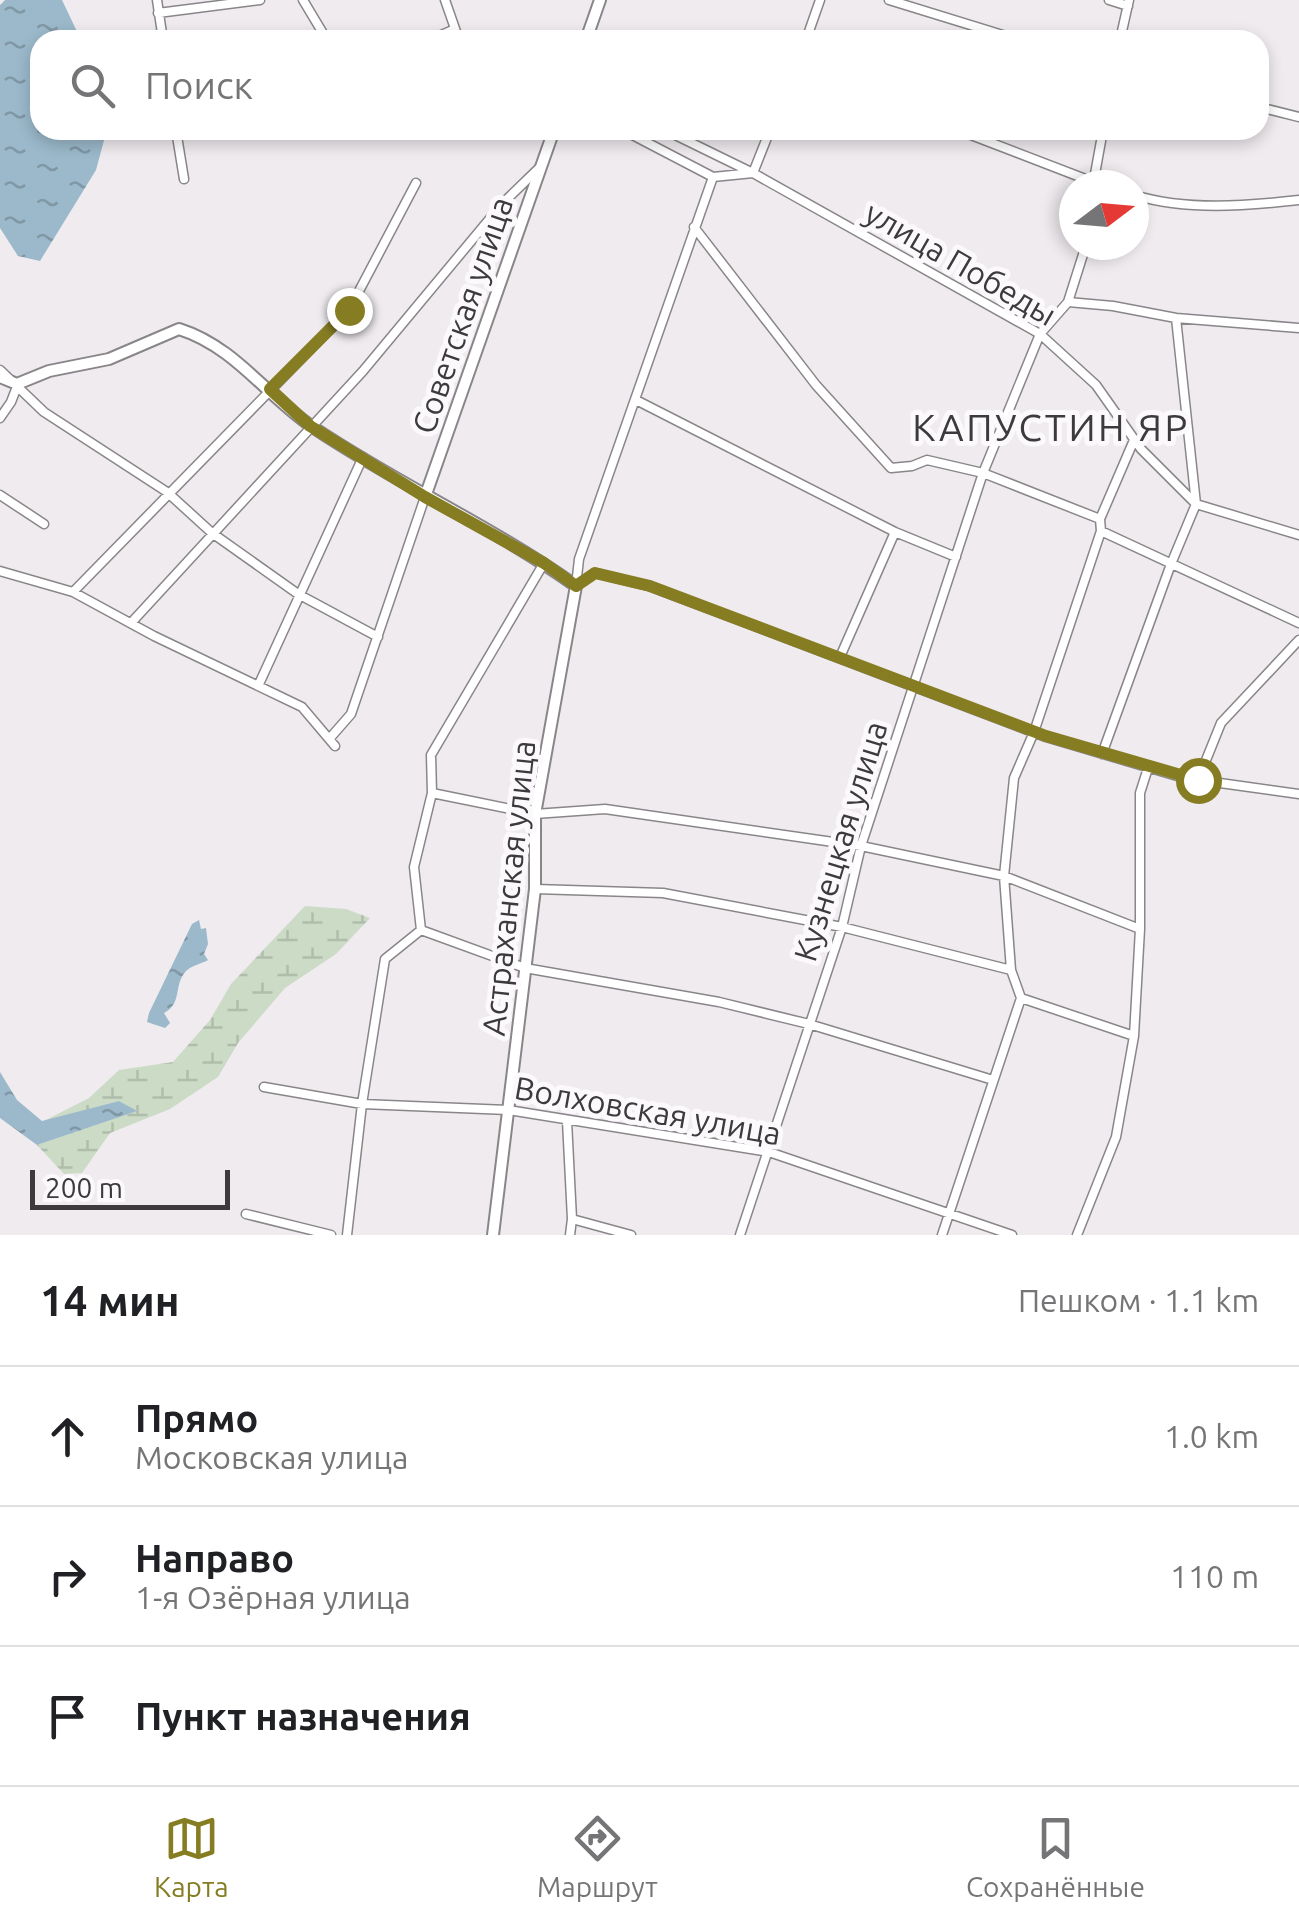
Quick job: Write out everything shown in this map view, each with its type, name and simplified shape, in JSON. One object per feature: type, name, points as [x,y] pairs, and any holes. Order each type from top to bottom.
[{"type":"street","points":[[157,0],[160,30]]},
{"type":"street","points":[[158,14],[260,0]]},
{"type":"street","points":[[303,0],[321,30]]},
{"type":"street","points":[[444,0],[455,29]]},
{"type":"street","points":[[590,30],[600,0]]},
{"type":"street","points":[[810,30],[820,0]]},
{"type":"street","points":[[888,0],[986,30]]},
{"type":"street","points":[[1109,0],[1128,3],[1122,30]]},
{"type":"street","points":[[1269,110],[1299,117]]},
{"type":"street","points":[[178,140],[184,179]]},
{"type":"street","name":"Советская улица","points":[[258,684],[302,706],[332,742],[352,714],[551,140]]},
{"type":"street","points":[[643,140],[712,177],[752,173],[766,140]]},
{"type":"street","name":"улица Победы","points":[[685,140],[752,173],[1040,334],[1096,384],[1134,440],[1196,504],[1299,535]]},
{"type":"street","points":[[984,140],[1060,170]]},
{"type":"street","points":[[1098,170],[1102,140]]},
{"type":"street","points":[[131,622],[362,370],[502,204],[542,166]]},
{"type":"street","name":"Астраханская улица","points":[[493,1235],[534,889],[535,814],[580,559],[712,177]]},
{"type":"street","points":[[74,592],[167,492],[349,310],[416,183]]},
{"type":"street","points":[[1149,200],[1163,204],[1218,205],[1299,200]]},
{"type":"street","points":[[694,227],[816,385],[891,468],[926,460],[983,474],[1100,520]]},
{"type":"street","name":"Кузнецкая улица","points":[[740,1235],[842,927],[862,846],[983,474],[1040,334],[1068,302],[1081,260]]},
{"type":"street","points":[[1068,302],[1176,318],[1299,328]]},
{"type":"street","points":[[1102,754],[1170,564],[1196,504],[1176,318]]},
{"type":"street","points":[[0,418],[18,384],[50,371],[110,359],[180,329],[206,337],[310,426],[425,497],[544,563],[576,586],[595,573],[650,586],[1034,732],[1102,754],[1198,780],[1299,794]]},
{"type":"street","points":[[0,374],[18,384],[44,412],[167,492],[212,533],[298,594],[378,636]]},
{"type":"street","points":[[636,400],[895,532],[956,558]]},
{"type":"street","points":[[942,1235],[1021,998],[1011,970],[1004,876],[1014,778],[1034,732],[1101,531],[1100,520],[1134,440]]},
{"type":"street","points":[[0,570],[74,592],[258,684],[363,458]]},
{"type":"street","points":[[0,494],[44,524]]},
{"type":"street","points":[[1101,531],[1299,623]]},
{"type":"street","points":[[840,657],[895,532]]},
{"type":"street","points":[[422,930],[414,866],[432,793],[431,755],[544,563]]},
{"type":"street","points":[[1198,780],[1221,723],[1299,640]]},
{"type":"street","points":[[1077,1235],[1116,1137],[1134,1036],[1140,929],[1140,792],[1148,768]]},
{"type":"street","points":[[432,793],[535,814],[605,810],[862,846],[1004,876],[1140,929]]},
{"type":"street","points":[[534,889],[663,892],[842,927],[1011,970]]},
{"type":"street","points":[[422,930],[525,968],[718,1002],[809,1024],[993,1080]]},
{"type":"street","points":[[347,1235],[384,960],[422,930]]},
{"type":"street","points":[[1021,998],[1134,1036]]},
{"type":"street","name":"Волховская улица","points":[[264,1087],[362,1104],[508,1110],[769,1152],[1012,1235]]},
{"type":"street","points":[[567,1120],[570,1235]]},
{"type":"street","points":[[246,1214],[331,1235]]},
{"type":"street","points":[[572,1219],[631,1235]]},
{"type":"green space","points":[[305,906],[346,909],[370,918],[336,954],[285,988],[238,1043],[218,1077],[170,1109],[110,1133],[82,1173],[64,1174],[37,1145],[136,1111],[119,1101],[42,1122],[89,1098],[119,1070],[173,1062],[210,1020],[231,984]]},
{"type":"water","points":[[5,0],[62,0],[76,30],[30,30],[30,140],[104,140],[96,170],[40,261],[18,256],[0,228],[0,5]]},
{"type":"water","points":[[199,920],[201,929],[206,928],[208,944],[204,954],[208,960],[182,976],[174,1004],[164,1013],[170,1023],[165,1028],[147,1022],[192,924]]},
{"type":"water","points":[[0,1072],[17,1100],[42,1121],[119,1101],[137,1111],[37,1145],[0,1118]]},
{"type":"district","name":"КАПУСТИН ЯР","points":[[1051,427]]},
{"type":"route","points":[[349,310],[270,389],[310,426],[425,497],[544,563],[576,586],[595,573],[650,586],[1046,736],[1198,780]]}]
